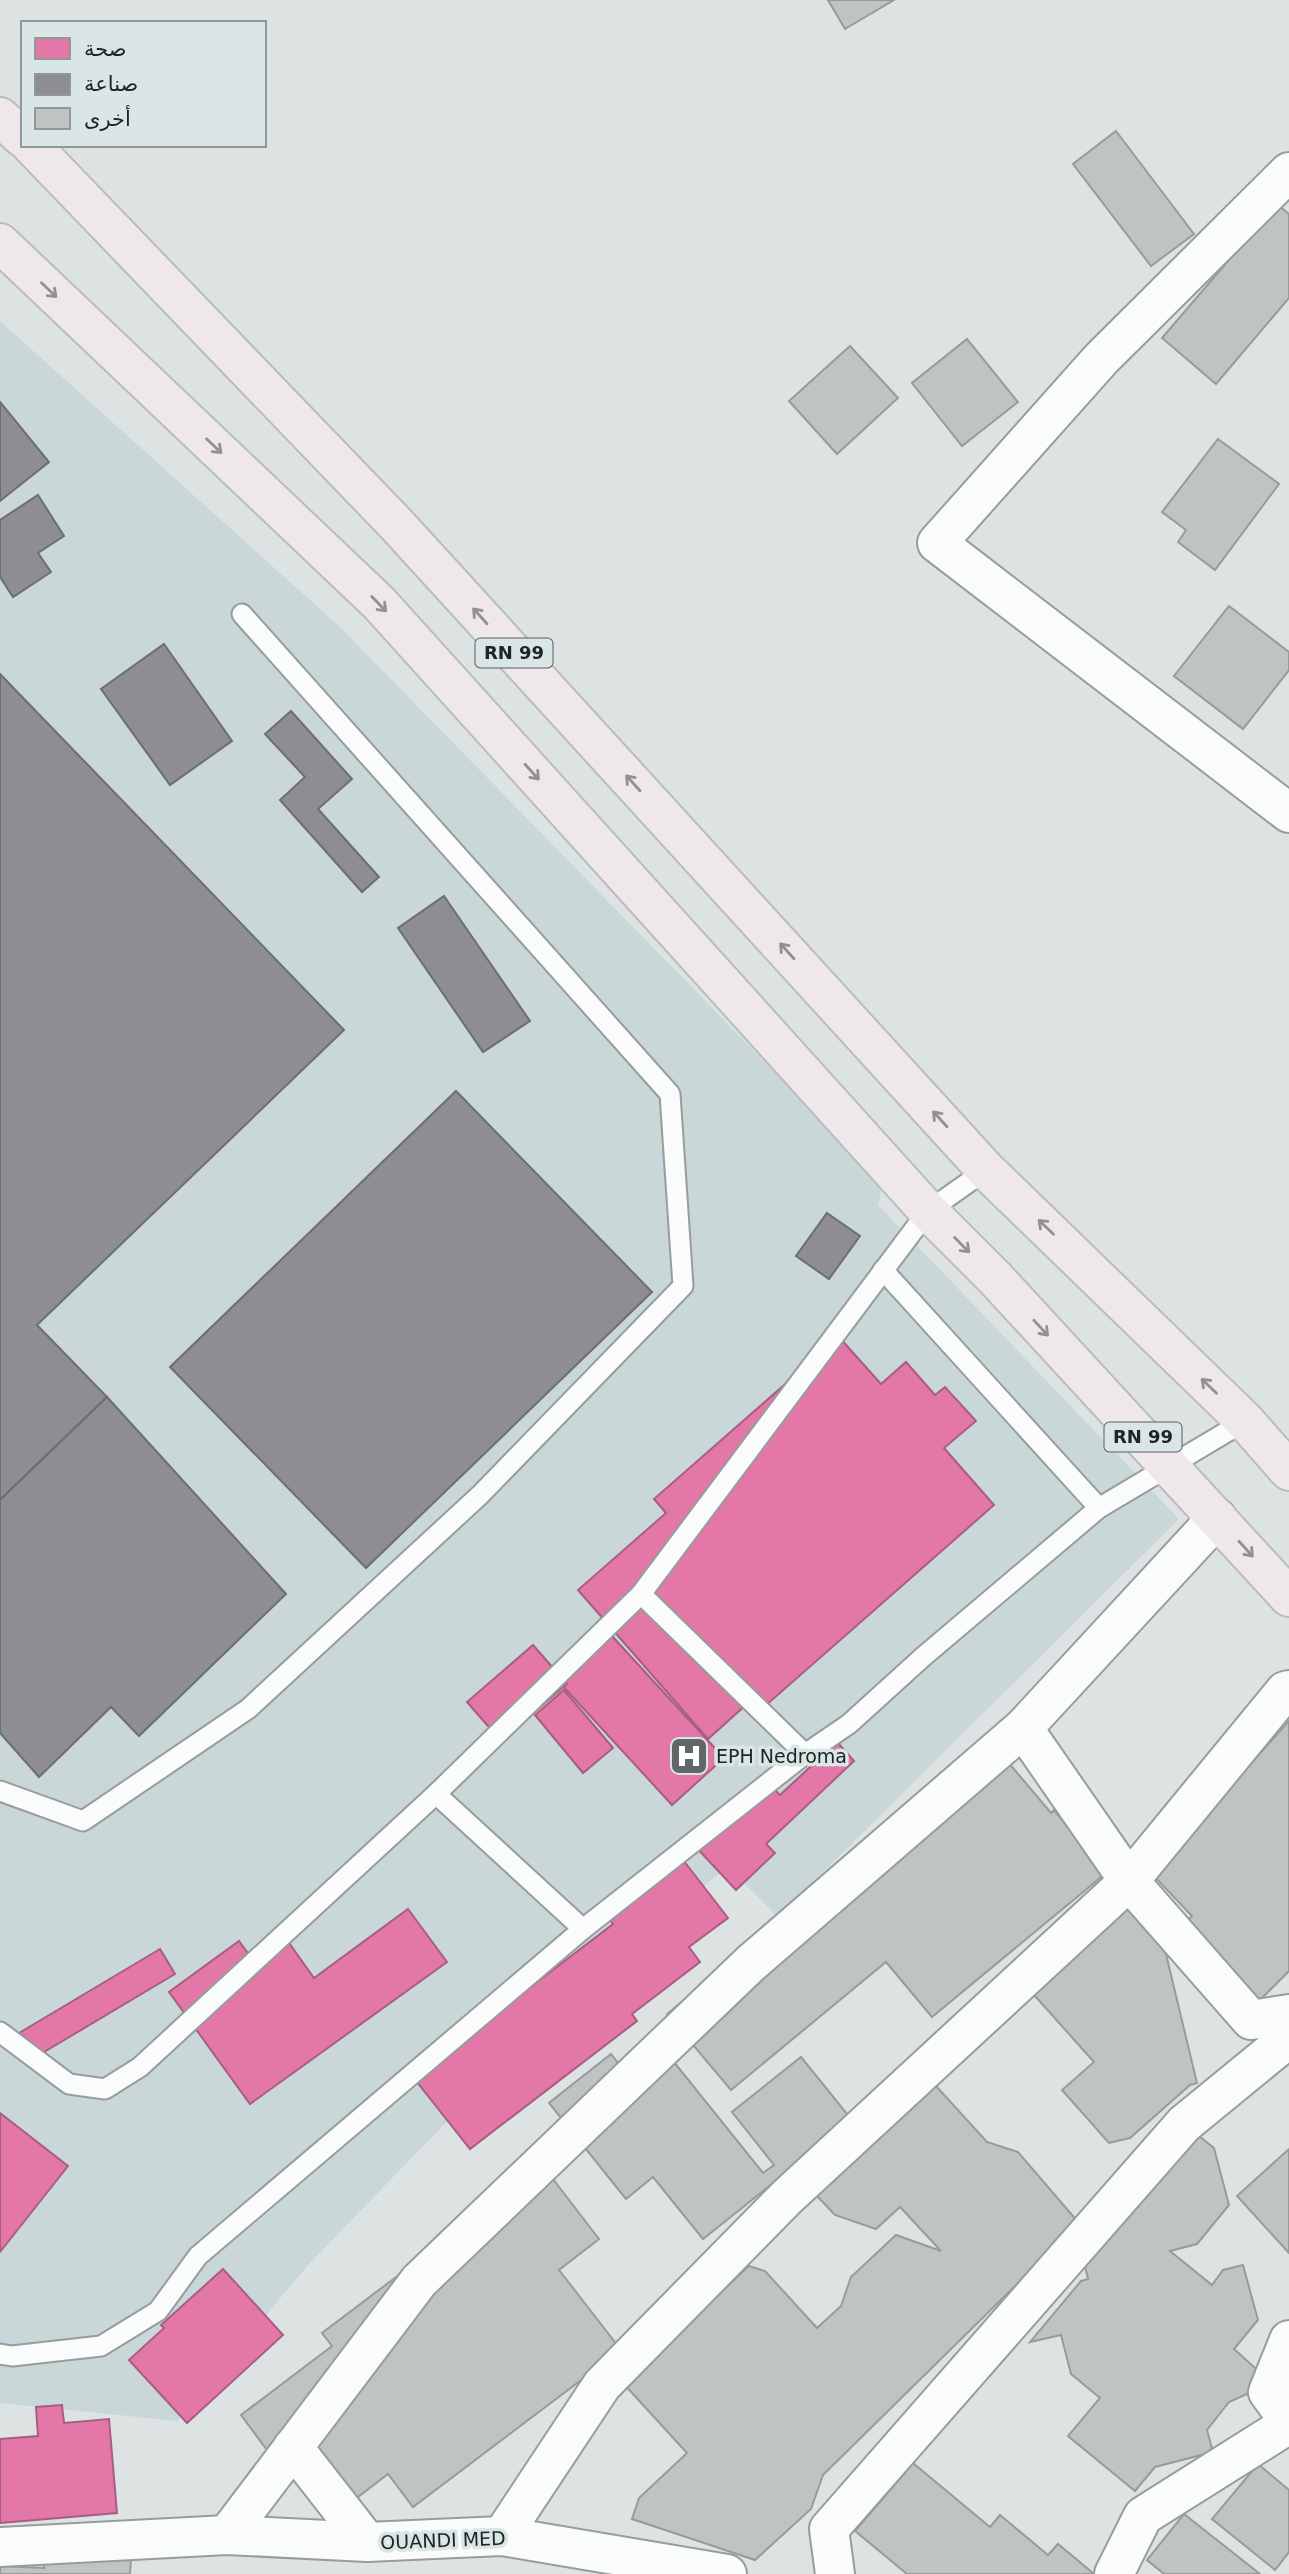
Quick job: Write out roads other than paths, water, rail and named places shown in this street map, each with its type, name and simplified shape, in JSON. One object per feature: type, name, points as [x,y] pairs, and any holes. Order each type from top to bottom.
[{"type":"main road","points":[[0,117],[21,136]]},
{"type":"main road","name":"RN 99","points":[[33,147],[397,525],[986,1170],[1245,1421],[1289,1471]]},
{"type":"main road","name":"RN 99","points":[[0,243],[379,603],[928,1211],[995,1278],[1289,1597]]},
{"type":"street","points":[[1289,172],[1101,359],[937,543],[1289,813]]},
{"type":"street","points":[[227,2535],[419,2281],[751,1964],[1023,1728],[1217,1518]]},
{"type":"street","points":[[502,2536],[602,2385],[788,2197],[1129,1881],[1285,1691],[1289,1690]]},
{"type":"street","points":[[1023,1728],[1129,1881],[1251,2020],[1289,2014]]},
{"type":"street","points":[[835,2574],[829,2529],[1184,2124],[1289,2038]]},
{"type":"street","points":[[1114,2574],[1143,2516],[1289,2422],[1268,2392],[1289,2340]]},
{"type":"street","points":[[293,2447],[367,2542]]},
{"type":"street","name":"OUANDI MED","points":[[0,2547],[227,2535],[367,2542],[502,2536],[727,2574]]},
{"type":"lane","points":[[0,1791],[83,1821],[248,1709],[480,1495],[683,1286],[670,1094],[242,614]]},
{"type":"lane","points":[[0,2032],[69,2084],[105,2089],[140,2067],[436,1794],[641,1594],[928,1211],[986,1170]]},
{"type":"lane","points":[[883,1270],[1099,1508]]},
{"type":"lane","points":[[0,2354],[12,2356],[101,2346],[158,2311],[198,2256],[583,1929],[805,1754],[849,1724],[1099,1508],[1245,1421]]},
{"type":"lane","points":[[641,1594],[805,1754]]},
{"type":"lane","points":[[436,1794],[583,1929]]},
{"type":"place","name":"EPH Nedroma","points":[[689,1756]]}]
